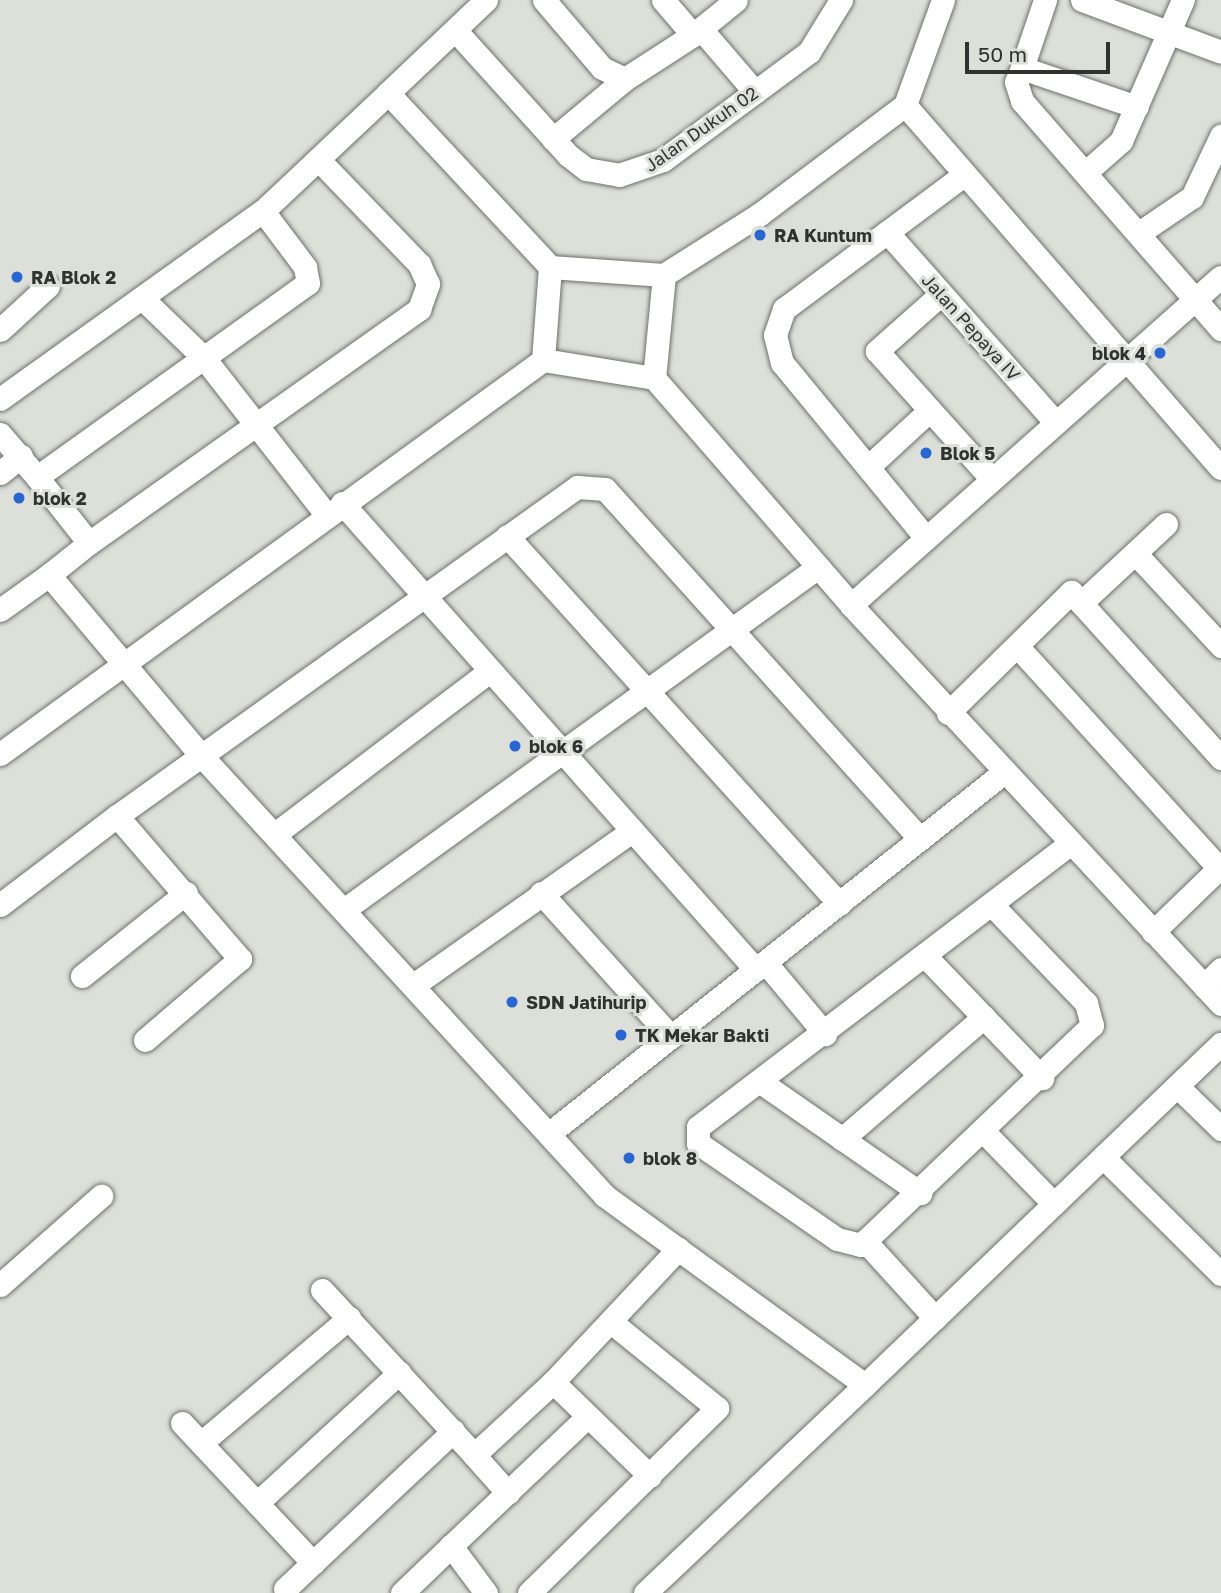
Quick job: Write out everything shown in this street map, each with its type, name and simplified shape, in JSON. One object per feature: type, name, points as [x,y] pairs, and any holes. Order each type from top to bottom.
[{"type":"street","points":[[0,399],[145,301],[264,211],[321,162],[388,93],[486,0]]},
{"type":"street","points":[[544,0],[601,68],[625,79]]},
{"type":"street","points":[[663,0],[755,92]]},
{"type":"street","points":[[553,139],[625,79],[697,32],[736,0]]},
{"type":"street","name":"Jalan Dukuh 02","points":[[455,30],[553,139],[586,169],[642,172],[755,92],[824,38],[841,0]]},
{"type":"street","points":[[388,93],[550,267],[664,275],[760,214],[905,105],[943,0]]},
{"type":"street","points":[[1045,0],[1016,82],[1022,101],[1221,329]]},
{"type":"street","points":[[1082,0],[1221,52]]},
{"type":"street","points":[[1086,172],[1121,141],[1172,34],[1184,0]]},
{"type":"street","points":[[1022,68],[1137,107]]},
{"type":"street","points":[[905,105],[1124,360],[1221,468]]},
{"type":"street","points":[[1139,233],[1192,197],[1221,136]]},
{"type":"street","points":[[2,604],[49,575],[253,423],[419,309],[427,294],[419,264],[321,162]]},
{"type":"street","points":[[926,538],[782,363],[775,335],[784,309],[964,175]]},
{"type":"street","points":[[37,477],[308,283],[305,267],[264,211]]},
{"type":"street","name":"Jalan Pepaya IV","points":[[887,232],[1055,422]]},
{"type":"street","points":[[543,360],[550,267]]},
{"type":"street","points":[[654,378],[664,275]]},
{"type":"street","points":[[851,606],[1124,360],[1221,277]]},
{"type":"street","points":[[0,330],[48,286]]},
{"type":"street","points":[[941,294],[877,351],[992,479]]},
{"type":"street","points":[[145,301],[204,358],[253,423],[334,509],[423,595],[632,831],[825,1034]]},
{"type":"street","points":[[0,754],[334,509],[543,360],[654,378],[851,606],[1003,773],[1221,1004]]},
{"type":"street","points":[[868,467],[930,410]]},
{"type":"street","points":[[0,434],[21,456],[89,543]]},
{"type":"street","points":[[0,473],[21,456]]},
{"type":"street","points":[[0,905],[198,752],[577,487],[605,489],[920,839]]},
{"type":"street","points":[[1081,603],[1166,524]]},
{"type":"street","points":[[507,536],[839,904]]},
{"type":"street","points":[[1135,553],[1221,646]]},
{"type":"street","points":[[345,909],[818,567]]},
{"type":"street","points":[[49,575],[198,752],[551,1132],[605,1196],[865,1385]]},
{"type":"street","points":[[948,713],[1072,592],[1221,758]]},
{"type":"street","points":[[1017,646],[1220,867],[1153,932]]},
{"type":"street","points":[[275,834],[490,671]]},
{"type":"street","points":[[551,1132],[1003,773]]},
{"type":"street","points":[[117,816],[186,892],[240,959],[145,1040]]},
{"type":"street","points":[[415,984],[632,831]]},
{"type":"street","points":[[992,905],[1092,1014],[1082,1038],[920,1193],[865,1241],[850,1245],[837,1239],[698,1143],[698,1127],[762,1083],[1070,844]]},
{"type":"street","points":[[82,976],[186,892]]},
{"type":"street","points":[[541,893],[671,1037]]},
{"type":"street","points":[[926,957],[1042,1077]]},
{"type":"street","points":[[1204,986],[1221,970]]},
{"type":"street","points":[[842,1139],[984,1017]]},
{"type":"street","points":[[645,1593],[1221,1044]]},
{"type":"street","points":[[762,1083],[920,1193]]},
{"type":"street","points":[[1177,1086],[1221,1129]]},
{"type":"street","points":[[984,1132],[1054,1204]]},
{"type":"street","points":[[1103,1157],[1221,1274]]},
{"type":"street","points":[[0,1285],[101,1196]]},
{"type":"street","points":[[865,1241],[935,1318]]},
{"type":"street","points":[[474,1455],[553,1382],[678,1250]]},
{"type":"street","points":[[322,1290],[508,1493]]},
{"type":"street","points":[[201,1443],[349,1318]]},
{"type":"street","points":[[529,1593],[715,1412],[716,1404],[611,1322]]},
{"type":"street","points":[[257,1503],[399,1373]]},
{"type":"street","points":[[553,1382],[650,1476]]},
{"type":"street","points":[[401,1593],[587,1417]]},
{"type":"street","points":[[182,1423],[313,1563]]},
{"type":"street","points":[[285,1589],[453,1432]]},
{"type":"street","points":[[451,1546],[486,1593]]},
{"type":"place","name":"RA Kuntum","points":[[760,235]]},
{"type":"place","name":"RA Blok 2","points":[[17,277]]},
{"type":"place","name":"blok 4","points":[[1160,353]]},
{"type":"place","name":"Blok 5","points":[[926,453]]},
{"type":"place","name":"blok 2","points":[[19,498]]},
{"type":"place","name":"blok 6","points":[[515,746]]},
{"type":"place","name":"SDN Jatihurip","points":[[512,1002]]},
{"type":"place","name":"TK Mekar Bakti","points":[[621,1035]]},
{"type":"place","name":"blok 8","points":[[629,1158]]}]
